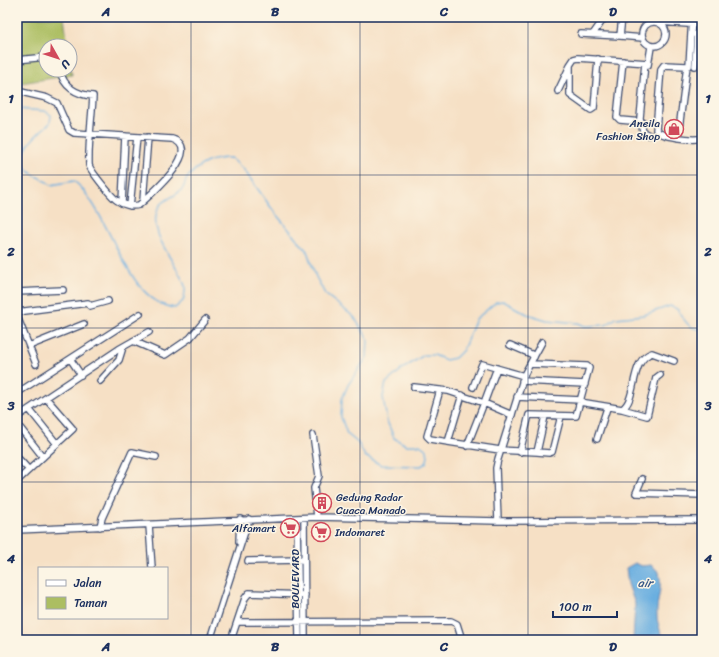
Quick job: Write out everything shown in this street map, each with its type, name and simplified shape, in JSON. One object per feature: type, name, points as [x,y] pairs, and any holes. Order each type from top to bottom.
[{"type":"street","points":[[593,34],[605,17]]},
{"type":"street","points":[[620,36],[622,17]]},
{"type":"street","points":[[678,137],[688,66],[692,17]]},
{"type":"street","points":[[643,38],[644,30],[648,24],[653,21],[702,25]]},
{"type":"street","points":[[651,47],[660,45],[664,40],[665,30],[658,22]]},
{"type":"street","points":[[691,33],[697,36],[695,66]]},
{"type":"street","points":[[581,34],[643,38],[651,47]]},
{"type":"street","points":[[649,135],[643,132],[641,122],[646,63],[651,47]]},
{"type":"street","points":[[17,60],[38,58]]},
{"type":"street","points":[[558,91],[570,66],[576,58],[646,63]]},
{"type":"street","points":[[570,66],[570,95],[592,110],[594,108],[598,59]]},
{"type":"street","points":[[623,61],[617,117],[620,120],[641,122]]},
{"type":"street","points":[[702,68],[695,66],[664,65],[661,69],[656,130],[660,134],[678,137],[702,138]]},
{"type":"street","points":[[17,91],[47,98],[57,103],[69,130],[74,133],[91,134],[125,136],[177,140],[181,145],[183,155],[168,177],[139,205],[130,206],[122,203],[112,195],[89,167],[91,134],[93,96],[76,92],[66,85],[62,78]]},
{"type":"street","points":[[122,203],[125,136]]},
{"type":"street","points":[[130,206],[137,137]]},
{"type":"street","points":[[143,201],[148,138]]},
{"type":"street","points":[[17,292],[63,290]]},
{"type":"street","points":[[17,312],[88,302],[90,306],[108,301]]},
{"type":"street","points":[[17,394],[140,314]]},
{"type":"street","points":[[17,316],[36,364]]},
{"type":"street","points":[[133,341],[165,355],[190,338],[205,320]]},
{"type":"street","points":[[29,346],[84,324]]},
{"type":"street","points":[[17,417],[123,347],[149,332]]},
{"type":"street","points":[[498,521],[496,468],[500,450],[523,378],[542,342]]},
{"type":"street","points":[[510,345],[529,353],[534,357]]},
{"type":"street","points":[[100,381],[119,360],[123,347]]},
{"type":"street","points":[[622,410],[628,403],[639,364],[646,356],[652,353],[674,361]]},
{"type":"street","points":[[71,360],[81,375]]},
{"type":"street","points":[[473,387],[482,364],[523,378],[585,384]]},
{"type":"street","points":[[520,452],[528,416],[576,416],[581,401],[588,368],[587,366],[530,364]]},
{"type":"street","points":[[467,446],[497,368]]},
{"type":"street","points":[[517,397],[581,401],[647,416],[655,381],[660,374]]},
{"type":"street","points":[[414,387],[440,390],[462,395],[512,415]]},
{"type":"street","points":[[440,390],[427,436],[430,439],[500,450],[549,453],[552,452],[561,416]]},
{"type":"street","points":[[448,442],[462,395]]},
{"type":"street","points":[[17,481],[73,430],[46,398]]},
{"type":"street","points":[[597,439],[607,408]]},
{"type":"street","points":[[29,409],[57,444]]},
{"type":"street","points":[[537,452],[545,416]]},
{"type":"street","points":[[17,424],[43,457]]},
{"type":"street","points":[[313,435],[319,476],[314,488],[317,517]]},
{"type":"street","points":[[100,527],[102,518],[132,452],[156,457]]},
{"type":"street","points":[[17,457],[29,470]]},
{"type":"street","points":[[642,479],[636,493],[702,495]]},
{"type":"street","points":[[17,530],[150,525],[240,519],[297,519],[317,517],[498,521],[702,520]]},
{"type":"street","name":"BOULEVARD","points":[[299,640],[302,622],[304,518]]},
{"type":"street","points":[[238,550],[240,519]]},
{"type":"street","points":[[210,640],[249,519]]},
{"type":"street","name":"BOULEVARD","points":[[297,519],[298,560],[302,595]]},
{"type":"street","points":[[150,525],[152,567]]},
{"type":"street","points":[[248,561],[304,560]]},
{"type":"street","points":[[231,640],[244,598],[249,593],[302,595]]},
{"type":"street","points":[[237,622],[451,621],[458,624],[462,640]]},
{"type":"street","name":"BOULEVARD","points":[[302,622],[305,640]]},
{"type":"green space","points":[[17,17],[64,17],[67,38],[38,38],[38,78],[53,78],[21,83],[17,43]]},
{"type":"water","name":"air","points":[[635,563],[642,566],[651,565],[659,572],[660,590],[657,605],[657,616],[661,640],[633,640],[635,604],[628,584],[626,568]]},
{"type":"waterway","points":[[17,109],[45,111],[51,115],[50,123],[33,139],[24,153],[23,159],[25,166],[30,172],[51,185],[74,181],[87,195],[131,274],[143,290],[158,302],[175,308],[183,301],[185,286],[159,237],[156,227],[156,217],[159,207],[164,201],[181,191],[188,177],[197,168],[207,162],[231,158],[244,170],[275,213],[307,251],[316,277],[325,294],[354,317],[368,339],[367,357],[348,385],[342,399],[341,417],[347,434],[358,443],[365,456],[381,465],[421,466],[426,463],[428,457],[427,450],[420,445],[406,445],[394,438],[387,421],[383,397],[386,383],[401,370],[424,355],[434,355],[446,360],[455,358],[463,350],[476,319],[496,302],[503,301],[527,314],[547,320],[578,323],[585,326],[606,325],[616,318],[644,315],[670,306],[677,309],[690,326],[693,328],[702,329]]},
{"type":"place","name":"Aneila Fashion Shop","points":[[674,129]]},
{"type":"place","name":"Gedung Radar Cuaca Manado","points":[[322,503]]},
{"type":"place","name":"Alfamart","points":[[290,528]]},
{"type":"place","name":"Indomaret","points":[[321,532]]}]
